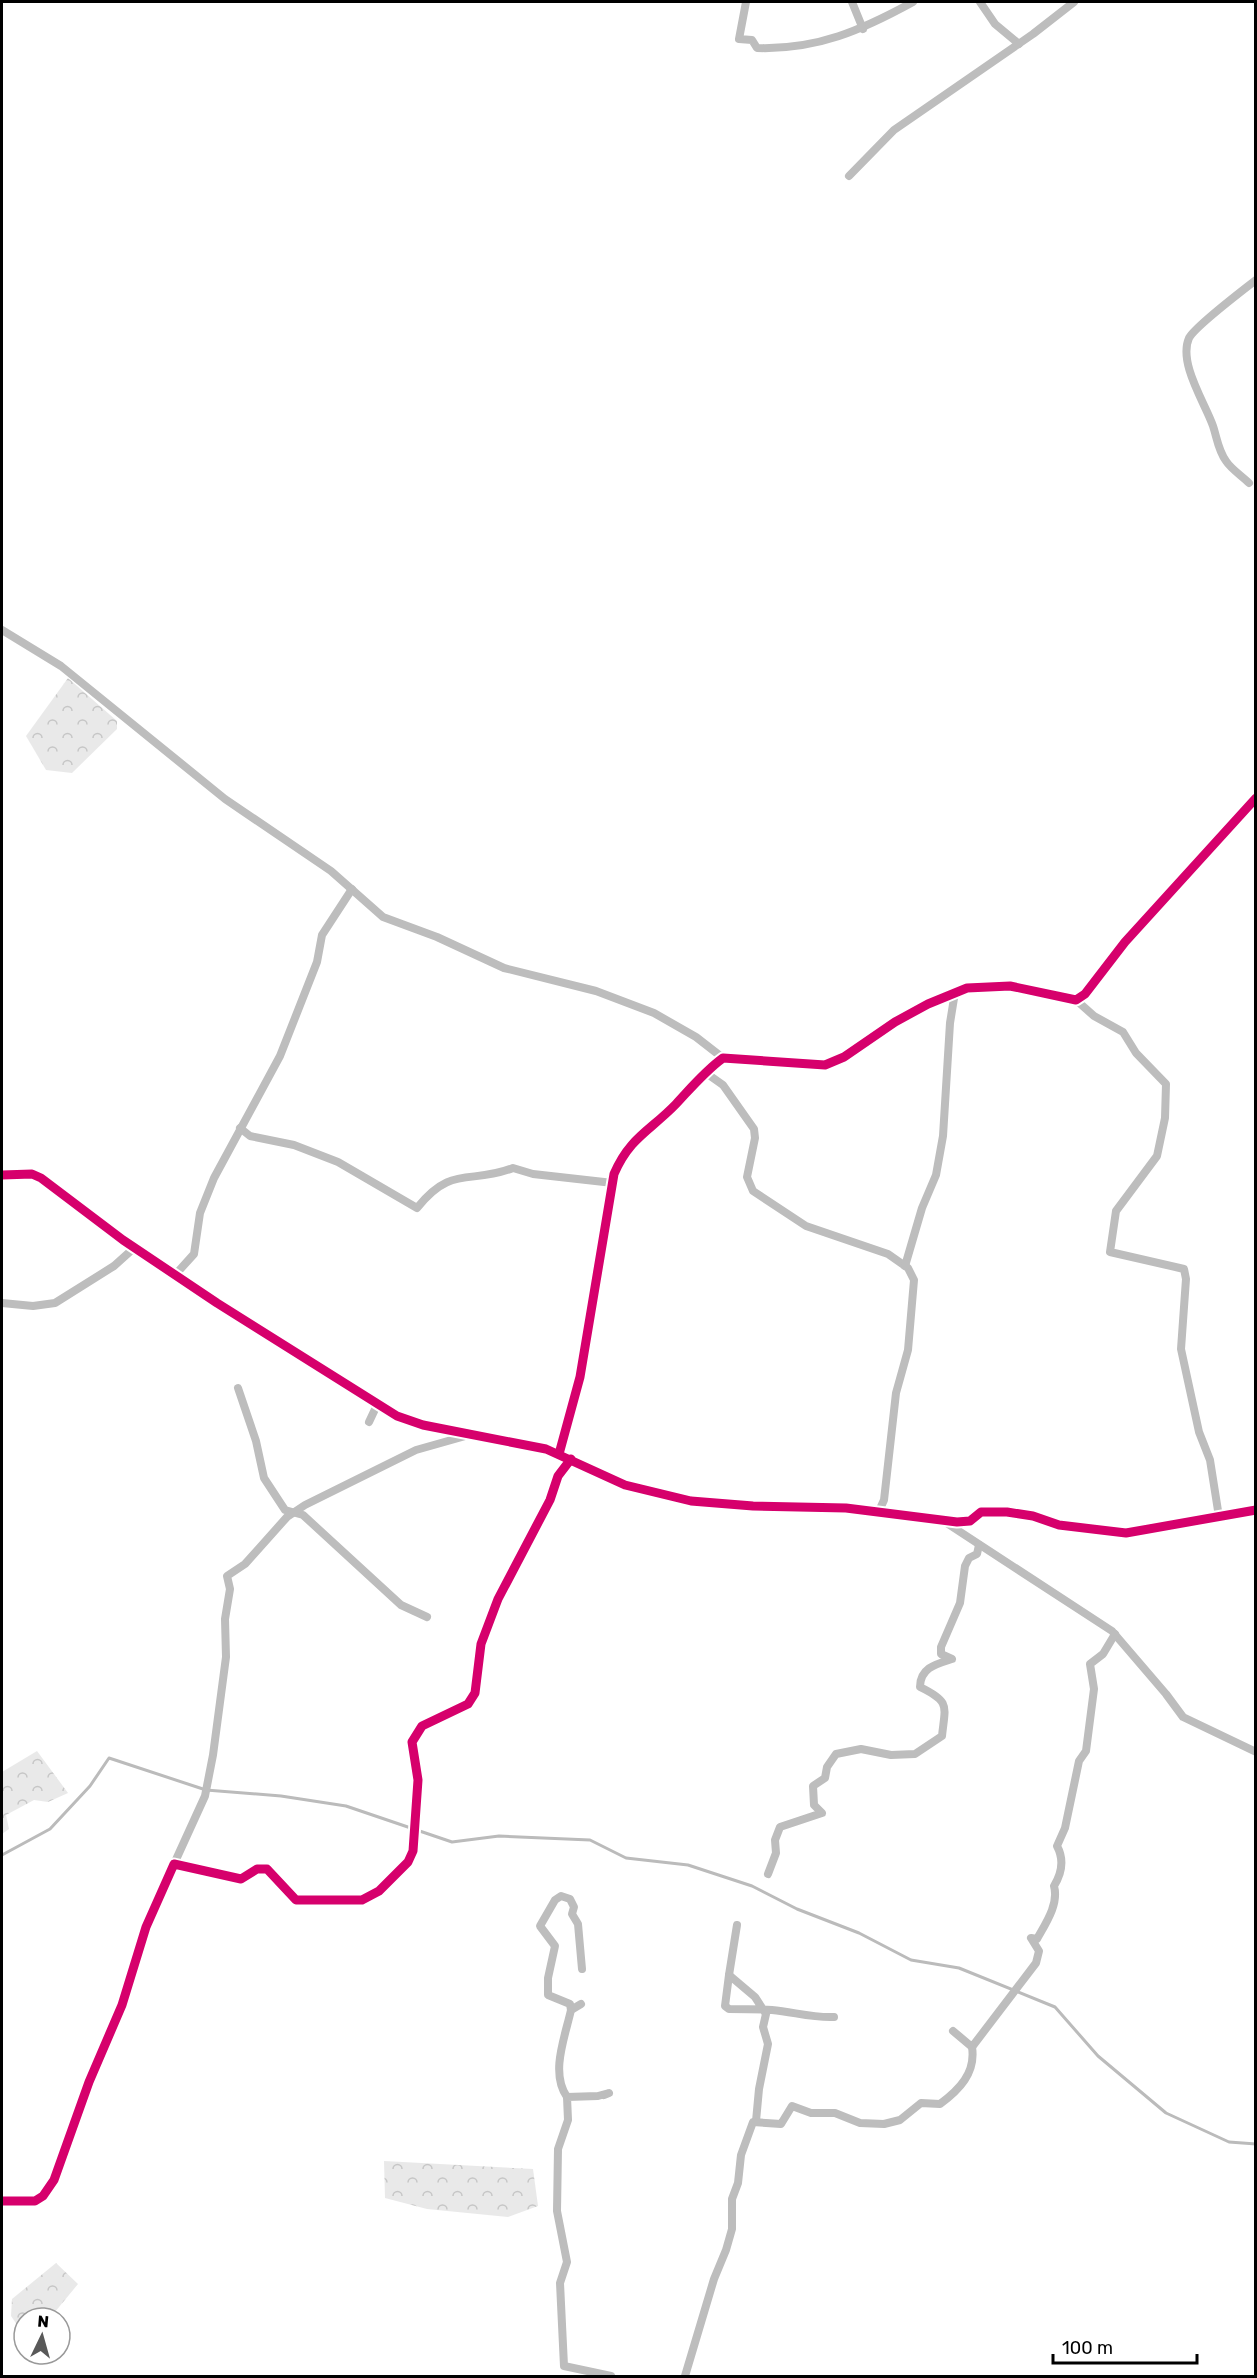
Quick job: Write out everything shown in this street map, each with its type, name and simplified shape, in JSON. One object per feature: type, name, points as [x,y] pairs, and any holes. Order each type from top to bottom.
[{"type":"street","points":[[746,2],[739,39],[752,40],[757,48],[779,49],[812,44],[863,29],[913,2]]},
{"type":"street","points":[[852,2],[863,29]]},
{"type":"street","points":[[980,2],[995,24],[1019,44]]},
{"type":"street","points":[[849,176],[894,130],[1019,44],[1074,2]]},
{"type":"street","points":[[1249,483],[1226,462],[1219,447],[1213,426],[1192,378],[1188,351],[1190,338],[1198,329],[1256,280]]},
{"type":"street","points":[[2,630],[61,666],[225,799],[276,832],[352,889],[383,917],[437,937],[504,968],[596,991],[654,1013],[696,1037],[723,1058],[825,1065],[844,1057],[895,1022],[955,993],[987,985],[1010,986],[1076,1000],[1089,1013],[1123,1032],[1136,1053],[1166,1084],[1165,1118],[1157,1156],[1116,1211],[1110,1252],[1184,1269],[1186,1279],[1181,1350],[1199,1432],[1210,1460],[1219,1517]]},
{"type":"street","points":[[1076,1000],[1085,994],[1125,942],[1256,798]]},
{"type":"street","points":[[1243,813],[1256,808]]},
{"type":"street","points":[[176,1275],[194,1254],[200,1213],[240,1128],[263,1089],[292,1029],[317,962],[322,935],[352,889]]},
{"type":"street","points":[[905,1266],[922,1208],[936,1175],[943,1136],[950,1023],[955,993]]},
{"type":"street","points":[[559,1454],[580,1377],[613,1183],[621,1159],[633,1141],[675,1105],[723,1058]]},
{"type":"street","points":[[706,1073],[723,1085],[754,1129],[755,1138],[747,1177],[753,1191],[806,1226],[888,1254],[905,1266],[914,1280],[908,1350],[897,1387],[884,1500],[879,1510]]},
{"type":"street","points":[[240,1128],[250,1136],[294,1145],[330,1159],[417,1208],[439,1185],[470,1174],[489,1175],[513,1168],[533,1174],[613,1183]]},
{"type":"street","points":[[2,1175],[32,1174],[134,1248],[377,1405],[408,1421],[559,1454],[625,1485],[691,1501],[879,1510],[942,1521],[970,1521],[981,1512],[1006,1512],[1033,1516],[1068,1527],[1126,1533],[1256,1510]]},
{"type":"street","points":[[2,1303],[33,1306],[55,1302],[114,1266],[134,1248]]},
{"type":"street","points":[[238,1388],[256,1441],[264,1478],[282,1507],[307,1518],[401,1605],[427,1617]]},
{"type":"street","points":[[369,1422],[377,1405]]},
{"type":"street","points":[[2,2201],[35,2201],[43,2196],[54,2180],[89,2082],[122,2005],[146,1928],[205,1796],[224,1692],[225,1620],[230,1589],[227,1576],[245,1564],[292,1513],[416,1450],[472,1434]]},
{"type":"street","points":[[174,1864],[241,1879],[257,1869],[267,1869],[292,1898],[299,1900],[362,1900],[379,1891],[405,1866],[413,1851],[418,1780],[412,1742],[422,1726],[468,1704],[475,1694],[481,1644],[498,1599],[550,1500],[558,1476],[571,1459]]},
{"type":"street","points":[[942,1521],[967,1534],[979,1545],[1030,1580],[1081,1609],[1115,1634],[1166,1694],[1183,1718],[1256,1752]]},
{"type":"street","points":[[768,1874],[776,1853],[775,1840],[780,1827],[822,1813],[814,1805],[813,1786],[825,1778],[827,1767],[836,1754],[861,1749],[891,1755],[915,1754],[942,1736],[947,1711],[943,1701],[920,1687],[920,1677],[926,1669],[952,1659],[941,1654],[941,1647],[960,1603],[965,1566],[969,1558],[977,1554],[979,1545]]},
{"type":"street","points":[[972,2048],[1036,1963],[1039,1951],[1031,1938],[1037,1939],[1053,1909],[1056,1894],[1054,1886],[1063,1857],[1057,1846],[1065,1828],[1078,1761],[1086,1751],[1094,1689],[1090,1664],[1103,1654],[1115,1634]]},
{"type":"street","points":[[582,1969],[578,1923],[573,1914],[574,1907],[570,1899],[561,1896],[555,1900],[540,1926],[555,1946],[548,1978],[548,1995],[570,2004],[571,2010],[559,2072],[560,2086],[567,2097],[568,2120],[558,2149],[557,2211],[567,2262],[560,2283],[564,2366],[611,2376]]},
{"type":"street","points":[[737,1925],[725,2006],[811,2018],[834,2017]]},
{"type":"street","points":[[686,2376],[732,2229],[732,2199],[738,2183],[744,2140],[748,2130],[756,2121],[768,2044],[763,2028],[766,2014],[754,1997],[729,1975]]},
{"type":"street","points":[[571,2010],[581,2004]]},
{"type":"street","points":[[756,2121],[781,2124],[792,2106],[811,2112],[835,2113],[860,2123],[884,2124],[900,2120],[921,2103],[940,2104],[957,2091],[965,2081],[974,2059],[972,2048],[953,2031]]},
{"type":"street","points":[[567,2097],[598,2096],[609,2093],[604,2095]]},
{"type":"green space","points":[[68,678],[117,721],[117,729],[72,773],[46,770],[26,736]]},
{"type":"green space","points":[[37,1751],[68,1793],[48,1802],[34,1800],[6,1815],[9,1829],[2,1834],[2,1772]]},
{"type":"green space","points":[[384,2161],[533,2169],[538,2206],[508,2217],[427,2209],[385,2198]]},
{"type":"green space","points":[[56,2263],[78,2284],[60,2306],[12,2306],[12,2317],[11,2316],[12,2299]]},
{"type":"waterway","points":[[2,1855],[50,1829],[90,1786],[109,1758],[206,1790],[281,1796],[346,1806],[452,1842],[499,1836],[590,1840],[626,1858],[688,1865],[752,1886],[797,1909],[859,1933],[911,1960],[959,1968],[1055,2007],[1098,2056],[1166,2113],[1229,2142],[1256,2144]]},
{"type":"cycle path","points":[[559,1454],[580,1377],[614,1174],[620,1161],[641,1135],[667,1113],[704,1074],[723,1058],[825,1065],[844,1057],[895,1022],[928,1004],[967,988],[1010,986],[1076,1000],[1085,994],[1125,942],[1256,798]]},
{"type":"cycle path","points":[[2,1175],[32,1174],[41,1178],[123,1240],[217,1303],[397,1416],[423,1425],[546,1449],[625,1485],[691,1501],[753,1506],[846,1508],[957,1522],[970,1521],[981,1512],[1007,1512],[1033,1516],[1059,1525],[1126,1533],[1256,1510]]},
{"type":"cycle path","points":[[2,2201],[35,2201],[43,2196],[54,2180],[89,2082],[122,2005],[146,1927],[174,1864],[241,1879],[257,1869],[267,1869],[296,1900],[362,1900],[379,1891],[408,1862],[413,1851],[418,1780],[412,1742],[422,1726],[468,1704],[475,1693],[481,1644],[498,1599],[550,1500],[558,1476],[571,1459]]}]
